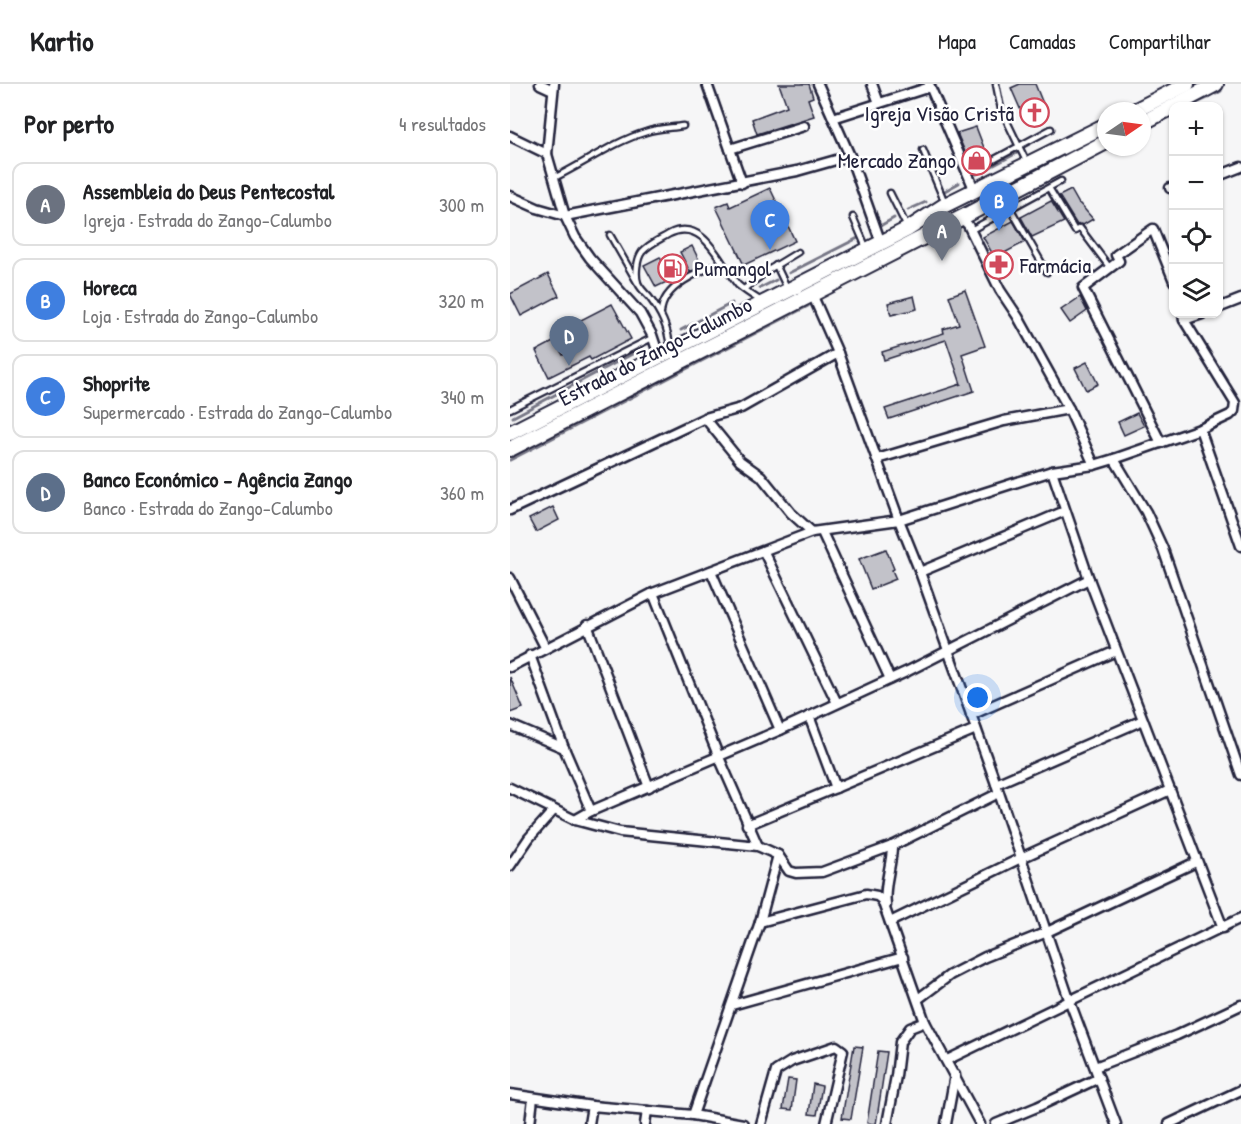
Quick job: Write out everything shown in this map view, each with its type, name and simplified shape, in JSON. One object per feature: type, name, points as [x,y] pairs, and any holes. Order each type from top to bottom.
[{"type":"main road","points":[[1151,102],[1187,84]]},
{"type":"main road","points":[[1151,118],[1216,84]]},
{"type":"main road","name":"Estrada do Zango-Calumbo","points":[[512,429],[765,304],[908,229],[945,205],[1097,130]]},
{"type":"main road","name":"Estrada do Zango-Calumbo","points":[[510,449],[1097,147]]},
{"type":"street","points":[[540,84],[554,87],[547,154],[566,216],[575,237],[590,258],[640,313],[652,338],[665,354]]},
{"type":"street","points":[[709,84],[742,183]]},
{"type":"street","points":[[818,84],[849,156],[881,243]]},
{"type":"street","points":[[872,84],[879,103]]},
{"type":"street","points":[[833,118],[930,85],[975,191]]},
{"type":"street","points":[[730,149],[804,126]]},
{"type":"street","points":[[510,136],[547,154]]},
{"type":"street","points":[[510,196],[537,208],[566,216],[742,183],[797,171],[849,156]]},
{"type":"street","points":[[1223,174],[1241,167]]},
{"type":"street","points":[[961,218],[971,230],[1000,290],[1018,317],[1069,409],[1094,465]]},
{"type":"street","points":[[1161,443],[1083,288],[1119,261],[1116,255],[1153,229],[1169,271]]},
{"type":"street","points":[[812,294],[838,353],[898,520],[920,572],[1022,858],[1070,1002],[1116,1124]]},
{"type":"street","points":[[1223,306],[1241,299]]},
{"type":"street","points":[[510,667],[587,625],[653,593],[812,532],[898,520],[1052,471],[1094,465],[1114,459],[1200,429],[1230,415],[1234,411],[1235,403],[1185,318]]},
{"type":"street","points":[[510,510],[705,418],[741,408],[838,353]]},
{"type":"street","points":[[877,459],[1004,421],[1069,409]]},
{"type":"street","points":[[705,418],[740,461],[761,476],[792,513],[812,532]]},
{"type":"street","points":[[1200,429],[1241,546]]},
{"type":"street","points":[[1114,459],[1146,512],[1163,549],[1241,776]]},
{"type":"street","points":[[1052,471],[1089,579],[1223,928]]},
{"type":"street","points":[[920,572],[1065,511]]},
{"type":"street","points":[[822,532],[890,678]]},
{"type":"street","points":[[764,552],[837,703]]},
{"type":"street","points":[[711,571],[780,730]]},
{"type":"street","points":[[510,578],[512,588],[545,647]]},
{"type":"street","points":[[575,820],[718,755],[780,730],[947,651],[1089,579]]},
{"type":"street","points":[[653,593],[747,825],[758,846]]},
{"type":"street","points":[[587,625],[649,787]]},
{"type":"street","points":[[971,715],[1116,651]]},
{"type":"street","points":[[530,655],[564,748],[591,811]]},
{"type":"street","points":[[808,716],[836,788]]},
{"type":"street","points":[[996,784],[1143,720]]},
{"type":"street","points":[[510,725],[564,748]]},
{"type":"street","points":[[747,825],[976,729]]},
{"type":"street","points":[[510,788],[575,820],[620,832],[758,846],[778,855],[789,871],[796,873],[822,872],[892,846],[999,793]]},
{"type":"street","points":[[890,922],[1170,790]]},
{"type":"street","points":[[512,860],[554,810]]},
{"type":"street","points":[[886,912],[884,896],[891,866],[892,846]]},
{"type":"street","points":[[693,1115],[760,922],[778,855]]},
{"type":"street","points":[[918,999],[950,975],[985,957],[1047,932],[1196,862]]},
{"type":"street","points":[[760,922],[866,894],[877,896],[882,900],[925,1022],[980,1124]]},
{"type":"street","points":[[947,1060],[1241,918]]},
{"type":"street","points":[[732,1005],[903,957]]},
{"type":"street","points":[[1095,1068],[1177,1035],[1241,1005]]},
{"type":"street","points":[[887,1124],[900,1042],[910,1028],[925,1022]]},
{"type":"street","points":[[761,1124],[776,1071],[792,1061],[836,1046],[843,1051],[826,1124]]},
{"type":"street","points":[[946,1124],[955,1075]]},
{"type":"street","points":[[996,1124],[1099,1078]]},
{"type":"street","points":[[1169,1124],[1241,1090]]},
{"type":"street","points":[[510,1094],[592,1106],[693,1115],[707,1121],[743,1124]]},
{"type":"street","points":[[530,1124],[534,1098]]},
{"type":"street","points":[[589,1124],[592,1106]]},
{"type":"street","points":[[645,1124],[647,1111]]},
{"type":"lane","points":[[996,84],[1001,109],[1028,165]]},
{"type":"lane","points":[[554,178],[605,148],[647,131],[683,126]]},
{"type":"lane","points":[[966,174],[1051,129]]},
{"type":"lane","points":[[923,150],[945,205]]},
{"type":"lane","points":[[971,230],[1061,181]]},
{"type":"lane","points":[[1049,188],[1075,231],[1080,228],[1110,268]]},
{"type":"lane","points":[[890,193],[908,229]]},
{"type":"lane","points":[[1003,196],[1047,272]]},
{"type":"lane","points":[[853,217],[868,250]]},
{"type":"lane","points":[[638,284],[639,256],[649,244],[678,229],[694,232],[704,239],[744,289],[765,304]]},
{"type":"lane","points":[[610,235],[638,284],[666,323],[665,354]]},
{"type":"lane","points":[[744,289],[798,252]]},
{"type":"lane","points":[[661,313],[661,304],[674,287],[709,267],[722,263]]},
{"type":"lane","points":[[776,265],[789,291]]},
{"type":"lane","points":[[510,409],[652,338]]},
{"type":"building","points":[[779,84],[809,84],[813,97],[808,99],[814,116],[757,134],[752,119],[787,106]]},
{"type":"building","points":[[1020,84],[1035,84],[1046,111],[1025,120],[1011,88]]},
{"type":"building","points":[[976,127],[988,158],[971,166],[957,133]]},
{"type":"building","points":[[770,188],[795,241],[744,265],[716,207],[728,202],[730,207]]},
{"type":"building","points":[[1071,190],[1079,204],[1093,219],[1083,225],[1077,225],[1059,196]]},
{"type":"building","points":[[1051,201],[1064,222],[1032,237],[1021,217]]},
{"type":"building","points":[[1013,221],[1025,242],[995,258],[983,237]]},
{"type":"building","points":[[692,246],[702,266],[690,272],[680,252]]},
{"type":"building","points":[[660,257],[671,280],[656,287],[644,265]]},
{"type":"building","points":[[548,274],[559,296],[521,316],[510,294]]},
{"type":"building","points":[[965,290],[985,346],[962,354],[974,391],[889,419],[885,409],[961,384],[946,340],[884,360],[882,352],[944,333],[943,329],[959,324],[949,296]]},
{"type":"building","points":[[914,296],[917,309],[891,315],[888,303]]},
{"type":"building","points":[[1080,297],[1087,311],[1070,323],[1061,310]]},
{"type":"building","points":[[612,304],[631,339],[591,360],[589,357],[549,377],[536,351],[555,341],[563,355],[583,345],[573,324]]},
{"type":"building","points":[[1087,362],[1098,384],[1086,390],[1075,368]]},
{"type":"building","points":[[1137,413],[1144,426],[1124,435],[1118,422]]},
{"type":"building","points":[[553,507],[559,520],[536,532],[529,519]]},
{"type":"building","points":[[886,549],[896,579],[871,589],[859,559]]},
{"type":"building","points":[[510,677],[523,708],[510,713]]},
{"type":"building","points":[[854,1046],[863,1047],[851,1119],[842,1118]]},
{"type":"building","points":[[878,1051],[887,1052],[876,1124],[873,1124],[867,1123]]},
{"type":"building","points":[[788,1079],[796,1080],[792,1110],[783,1109]]},
{"type":"building","points":[[813,1084],[822,1086],[817,1115],[809,1114]]},
{"type":"waterway","points":[[1216,94],[1221,91]]},
{"type":"waterway","points":[[1199,102],[1208,98]]},
{"type":"waterway","points":[[1151,126],[1169,118]]},
{"type":"waterway","points":[[977,174],[1017,153]]},
{"type":"waterway","points":[[941,193],[959,183]]},
{"type":"waterway","points":[[908,210],[926,202]]},
{"type":"waterway","points":[[880,226],[894,218]]},
{"type":"waterway","points":[[899,257],[962,226]]},
{"type":"waterway","points":[[789,273],[858,238]]},
{"type":"waterway","points":[[760,288],[776,280]]},
{"type":"waterway","points":[[681,330],[732,303]]},
{"type":"waterway","points":[[510,460],[808,306]]},
{"type":"waterway","points":[[513,417],[634,353]]},
{"type":"place","name":"Igreja Visão Cristã","points":[[1035,113]]},
{"type":"place","name":"Mercado Zango","points":[[977,160]]},
{"type":"place","name":"Horeca","points":[[999,231]]},
{"type":"place","name":"Shoprite","points":[[770,250]]},
{"type":"place","name":"Assembleia do Deus Pentecostal","points":[[942,261]]},
{"type":"place","name":"Farmácia","points":[[999,265]]},
{"type":"place","name":"Pumangol","points":[[673,268]]},
{"type":"place","name":"Banco Económico - Agência Zango","points":[[569,366]]}]
